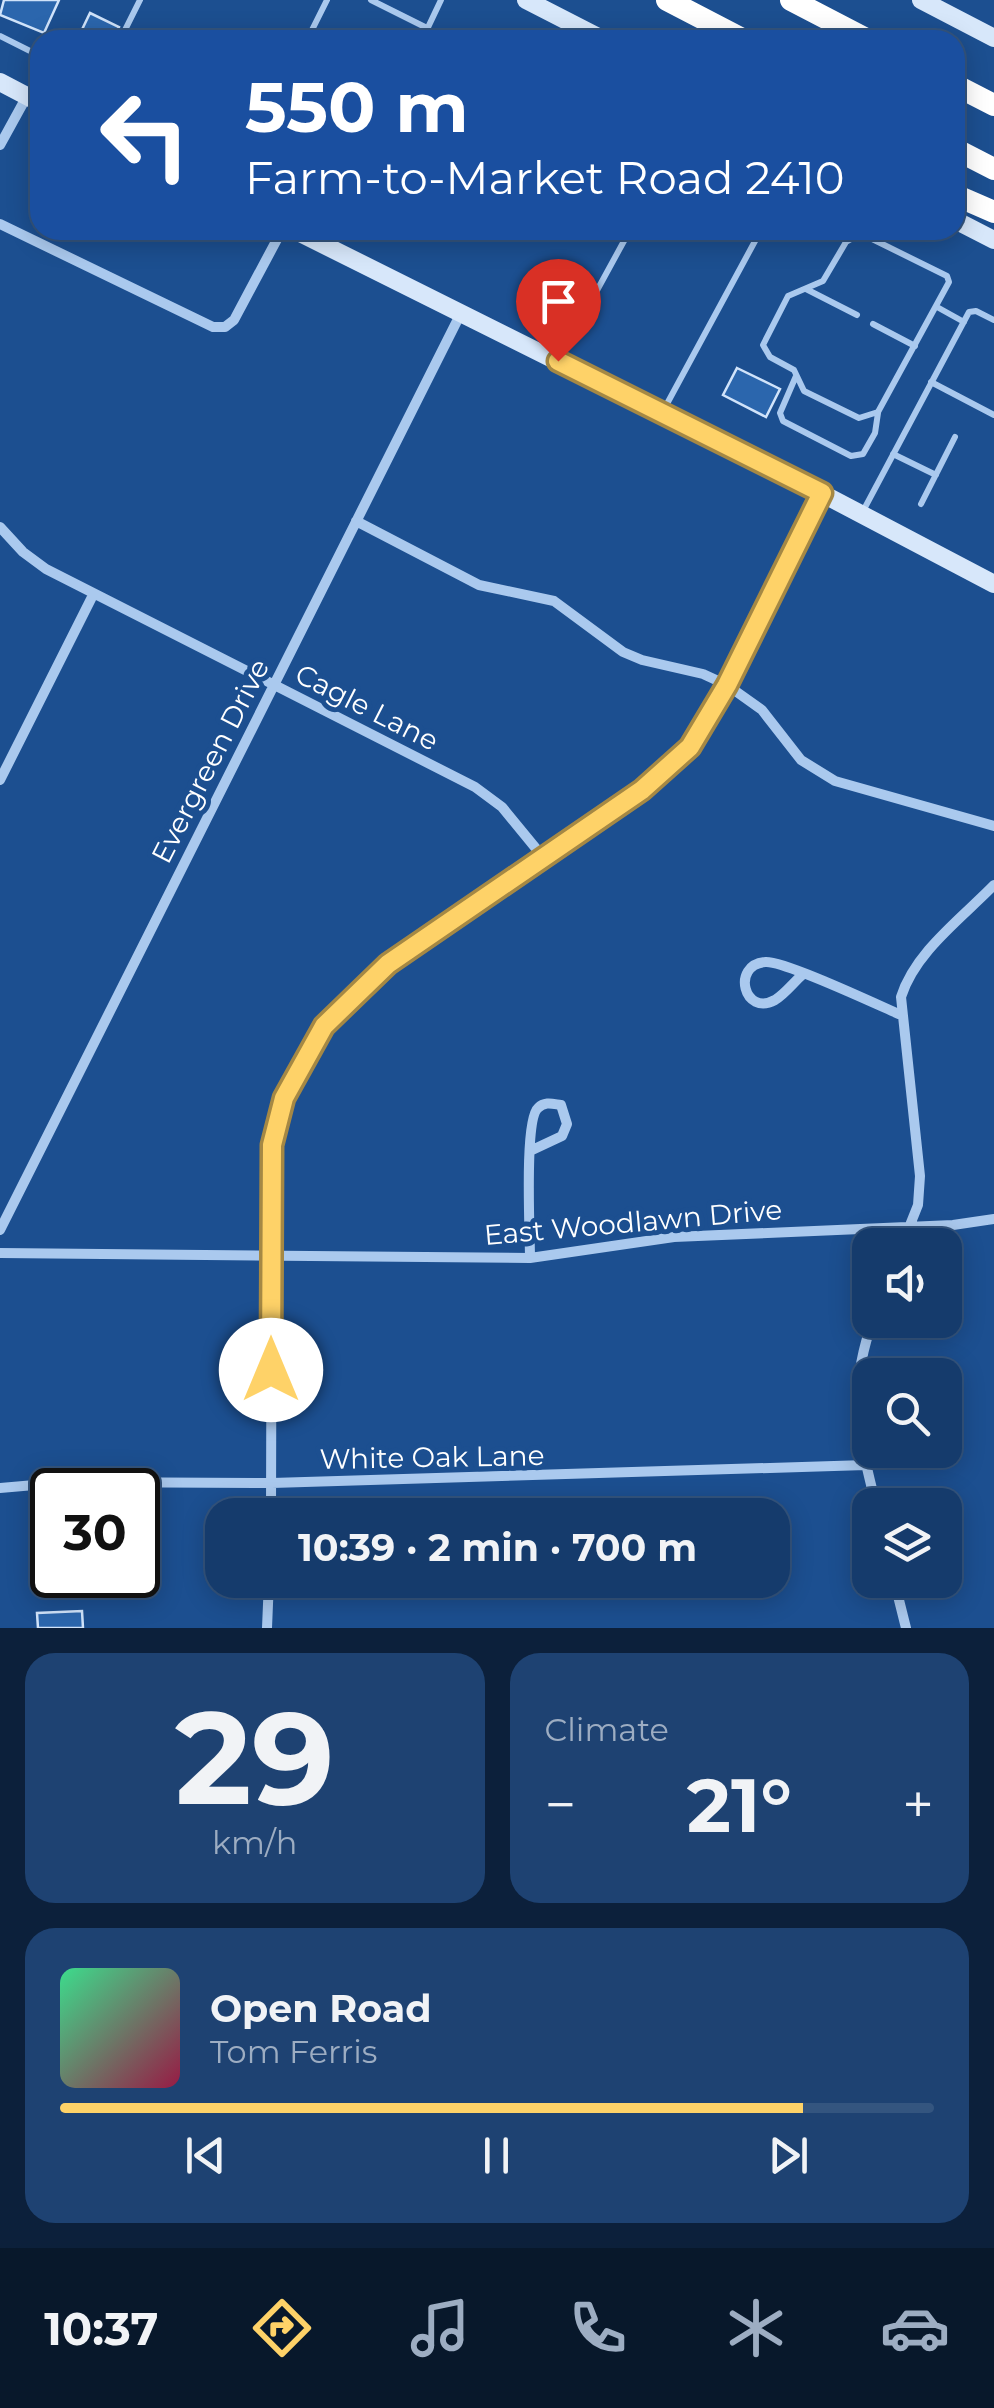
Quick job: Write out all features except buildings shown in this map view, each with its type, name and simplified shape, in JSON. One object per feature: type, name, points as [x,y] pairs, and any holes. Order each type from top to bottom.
[{"type":"highway","points":[[667,0],[725,30]]},
{"type":"highway","points":[[791,0],[849,30]]},
{"type":"highway","points":[[965,90],[994,105]]},
{"type":"highway","points":[[965,154],[994,169]]},
{"type":"highway","points":[[965,199],[994,212]]},
{"type":"main road","points":[[526,0],[584,30]]},
{"type":"main road","points":[[921,0],[994,38]]},
{"type":"main road","points":[[0,82],[30,97]]},
{"type":"main road","points":[[965,225],[994,240]]},
{"type":"main road","points":[[330,240],[461,312],[994,584]]},
{"type":"street","points":[[0,145],[30,103]]},
{"type":"street","points":[[0,224],[30,239]]},
{"type":"street","points":[[33,240],[213,327],[225,327],[234,320],[277,240]]},
{"type":"street","name":"Evergreen Drive","points":[[0,1230],[461,312]]},
{"type":"street","points":[[272,1498],[272,1145],[284,1098],[324,1026],[388,964],[673,766],[706,724],[822,493]]},
{"type":"street","points":[[356,520],[479,586],[554,601],[624,652],[703,674],[727,685],[762,710],[801,760],[834,781],[994,826]]},
{"type":"street","name":"Cagle Lane","points":[[0,527],[46,569],[475,787],[502,807],[543,858]]},
{"type":"street","points":[[0,778],[93,594]]},
{"type":"street","points":[[910,1226],[918,1205],[920,1176],[901,997],[906,978],[994,885]]},
{"type":"street","points":[[803,974],[770,1002],[756,1003],[748,998],[744,988],[744,978],[759,962],[772,962],[803,974],[901,1015]]},
{"type":"street","points":[[530,1151],[562,1136],[567,1124],[561,1105],[546,1104],[536,1109],[532,1120],[530,1151],[530,1258]]},
{"type":"street","name":"East Woodlawn Drive","points":[[0,1253],[530,1258],[674,1237],[994,1219]]},
{"type":"street","name":"White Oak Lane","points":[[0,1488],[69,1482],[272,1483],[852,1466]]},
{"type":"street","points":[[267,1628],[268,1598]]},
{"type":"street","points":[[898,1598],[906,1628]]},
{"type":"lane","points":[[125,30],[140,0]]},
{"type":"lane","points":[[311,30],[326,0]]},
{"type":"lane","points":[[371,0],[427,28],[441,0]]},
{"type":"lane","points":[[0,36],[30,51]]},
{"type":"lane","points":[[558,361],[625,240]]},
{"type":"lane","points":[[662,413],[756,240]]},
{"type":"lane","points":[[850,240],[823,281],[785,300],[763,345],[770,357],[791,368],[804,391],[860,418],[878,412]]},
{"type":"lane","points":[[796,376],[780,414],[783,422],[850,456],[863,454],[874,433],[878,412],[948,286],[947,276],[879,240]]},
{"type":"lane","points":[[806,288],[857,315]]},
{"type":"lane","points":[[937,307],[964,322]]},
{"type":"lane","points":[[861,514],[972,310],[994,320]]},
{"type":"lane","points":[[873,324],[915,346]]},
{"type":"lane","points":[[932,382],[994,415]]},
{"type":"lane","points":[[920,504],[955,437]]},
{"type":"lane","points":[[893,454],[936,475]]},
{"type":"route","points":[[271,1370],[272,1145],[284,1098],[324,1026],[388,964],[673,766],[706,724],[822,493],[558,361]]}]
